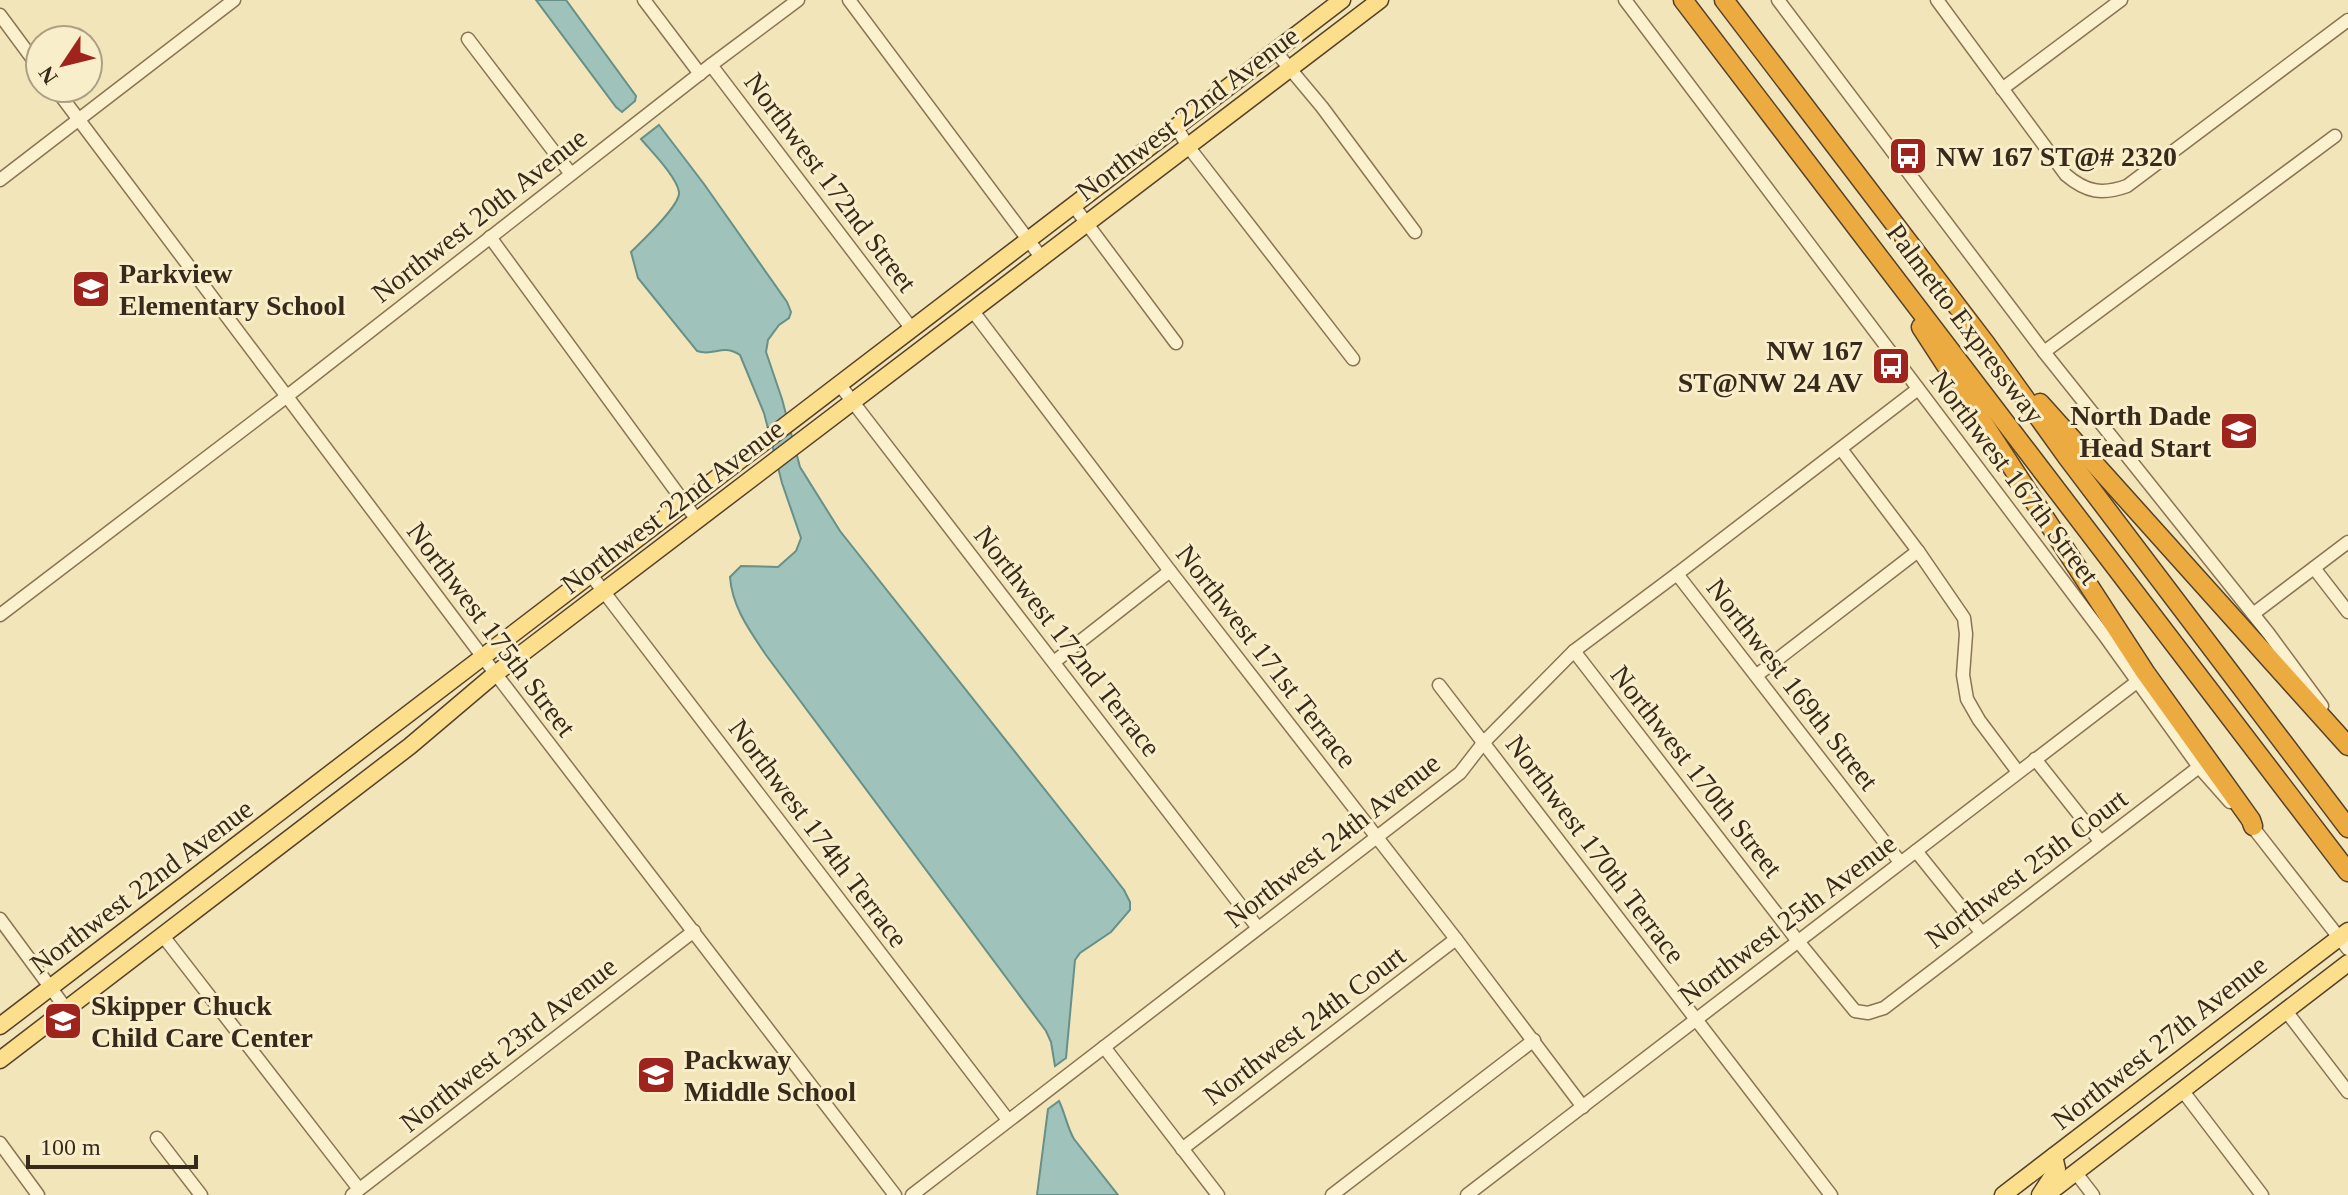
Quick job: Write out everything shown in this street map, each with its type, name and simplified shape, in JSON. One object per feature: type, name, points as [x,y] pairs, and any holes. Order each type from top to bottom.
[{"type":"highway","name":"Palmetto Expressway","points":[[1683,0],[2348,872]]},
{"type":"highway","name":"Palmetto Expressway","points":[[1724,0],[2348,828]]},
{"type":"highway","points":[[1885,261],[1928,338],[2136,658],[2253,826]]},
{"type":"highway","points":[[1986,344],[2348,746]]},
{"type":"main road","name":"Northwest 22nd Avenue","points":[[0,1026],[1342,0]]},
{"type":"main road","name":"Northwest 22nd Avenue","points":[[0,1060],[410,746],[495,674],[603,591],[1380,0]]},
{"type":"main road","name":"Northwest 27th Avenue","points":[[2003,1195],[2345,939]]},
{"type":"main road","name":"Northwest 27th Avenue","points":[[2043,1195],[2076,1173],[2348,963]]},
{"type":"main road","points":[[2076,1173],[2077,1157],[2096,1125]]},
{"type":"main road","points":[[2043,1195],[2057,1169],[2054,1156]]},
{"type":"street","points":[[0,180],[234,0]]},
{"type":"street","name":"Northwest 172nd Street","points":[[644,0],[700,74]]},
{"type":"street","name":"Northwest 20th Avenue","points":[[0,615],[798,0]]},
{"type":"street","points":[[849,0],[1041,257]]},
{"type":"street","name":"Northwest 167th Street","points":[[1625,0],[2138,681],[2199,767],[2253,826],[2345,939]]},
{"type":"street","points":[[1778,0],[2044,352],[2253,614],[2318,700],[2348,746]]},
{"type":"street","points":[[1937,0],[2066,175],[2078,186],[2089,190],[2112,191],[2127,186],[2348,20]]},
{"type":"street","points":[[2002,89],[2121,0]]},
{"type":"street","points":[[0,15],[24,47]]},
{"type":"street","points":[[468,39],[571,174]]},
{"type":"street","points":[[1276,52],[1415,232]]},
{"type":"street","name":"Northwest 172nd Street","points":[[711,65],[912,329]]},
{"type":"street","name":"Northwest 175th Street","points":[[66,104],[495,674],[895,1195]]},
{"type":"street","points":[[1176,126],[1187,145],[1353,359]]},
{"type":"street","points":[[2044,352],[2335,136]]},
{"type":"street","points":[[1073,205],[1176,343]]},
{"type":"street","points":[[490,237],[697,520]]},
{"type":"street","name":"Northwest 171st Terrace","points":[[972,310],[1583,1107]]},
{"type":"street","name":"Northwest 172nd Terrace","points":[[839,384],[1258,928]]},
{"type":"street","name":"Northwest 24th Avenue","points":[[912,1195],[1460,773],[1484,742],[1574,651],[1918,389]]},
{"type":"street","points":[[1841,449],[1964,618],[1963,675],[1967,699],[2018,772]]},
{"type":"street","points":[[2253,614],[2348,542]]},
{"type":"street","points":[[1757,675],[1918,551]]},
{"type":"street","points":[[2314,568],[2348,612]]},
{"type":"street","points":[[1054,662],[1170,571]]},
{"type":"street","name":"Northwest 169th Street","points":[[1677,574],[1900,862]]},
{"type":"street","name":"Northwest 174th Terrace","points":[[591,575],[1008,1120]]},
{"type":"street","name":"Northwest 170th Street","points":[[1574,651],[1855,1011],[1868,1013],[1884,1008]]},
{"type":"street","name":"Northwest 25th Avenue","points":[[1467,1195],[2138,681]]},
{"type":"street","name":"Northwest 170th Terrace","points":[[1439,685],[1831,1195]]},
{"type":"street","points":[[2035,759],[2100,841]]},
{"type":"street","name":"Northwest 25th Court","points":[[1884,1008],[2199,767]]},
{"type":"street","points":[[1916,851],[1981,932]]},
{"type":"street","points":[[0,919],[67,1010]]},
{"type":"street","name":"Northwest 23rd Avenue","points":[[355,1192],[694,931]]},
{"type":"street","points":[[163,936],[355,1192]]},
{"type":"street","name":"Northwest 24th Court","points":[[1182,1149],[1456,939]]},
{"type":"street","points":[[2286,1011],[2348,1092]]},
{"type":"street","points":[[1332,1195],[1534,1040]]},
{"type":"street","points":[[1104,1047],[1218,1195]]},
{"type":"street","points":[[2182,1090],[2262,1195]]},
{"type":"street","points":[[157,1138],[201,1195]]},
{"type":"street","points":[[0,1143],[38,1195]]},
{"type":"street","points":[[2076,1173],[2093,1195]]},
{"type":"water","points":[[536,0],[566,0],[636,96],[635,101],[622,112],[616,107]]},
{"type":"water","points":[[659,125],[787,302],[791,312],[789,318],[779,325],[768,340],[766,352],[800,467],[840,531],[1103,863],[1130,902],[1130,910],[1111,932],[1080,953],[1075,960],[1066,1058],[1055,1066],[1046,1031],[766,655],[738,609],[730,577],[741,566],[778,567],[796,551],[801,538],[782,483],[764,413],[740,355],[728,350],[697,351],[638,278],[631,252],[667,214],[679,192],[669,172],[641,139]]},
{"type":"water","points":[[1059,1101],[1074,1139],[1118,1195],[1037,1195],[1048,1109]]},
{"type":"place","name":"NW 167 ST@# 2320","points":[[1908,156]]},
{"type":"place","name":"Parkview Elementary School","points":[[91,289]]},
{"type":"place","name":"NW 167 ST@NW 24 AV","points":[[1891,366]]},
{"type":"place","name":"North Dade Head Start","points":[[2239,431]]},
{"type":"place","name":"Skipper Chuck Child Care Center","points":[[63,1021]]},
{"type":"place","name":"Packway Middle School","points":[[656,1075]]}]
